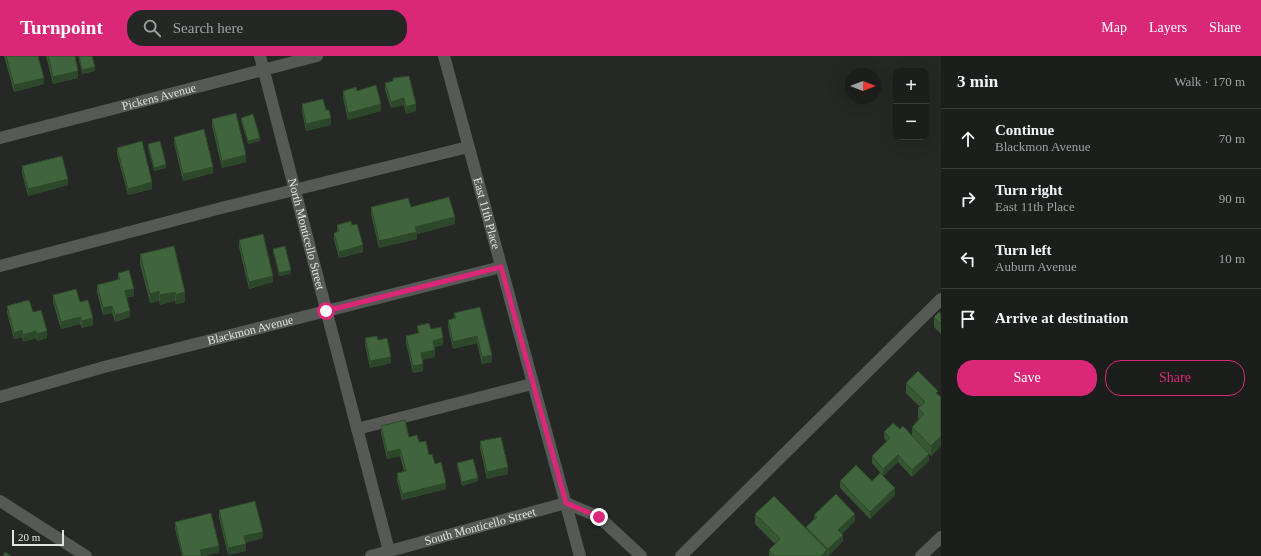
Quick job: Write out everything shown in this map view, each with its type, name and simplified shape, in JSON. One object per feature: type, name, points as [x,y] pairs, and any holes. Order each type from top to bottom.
[{"type":"street","name":"North Monticello Street","points":[[260,56],[389,551]]},
{"type":"street","name":"Pickens Avenue","points":[[0,138],[317,56]]},
{"type":"street","name":"East 11th Place","points":[[444,56],[580,556]]},
{"type":"street","points":[[0,266],[225,207],[295,191],[468,147]]},
{"type":"street","name":"Blackmon Avenue","points":[[0,397],[104,367],[501,267]]},
{"type":"street","points":[[681,556],[941,299]]},
{"type":"street","points":[[357,429],[532,384]]},
{"type":"street","points":[[0,501],[86,556]]},
{"type":"street","points":[[566,503],[599,517],[642,556]]},
{"type":"street","name":"South Monticello Street","points":[[371,556],[566,503]]},
{"type":"street","points":[[922,556],[941,537]]},
{"type":"building","points":[[6,56],[38,56],[44,78],[14,85]]},
{"type":"building","points":[[48,56],[75,56],[78,71],[53,77]]},
{"type":"building","points":[[79,56],[92,56],[95,67],[82,70]]},
{"type":"building","points":[[409,76],[416,104],[406,107],[404,98],[391,102],[385,83],[393,81],[393,78]]},
{"type":"building","points":[[376,85],[381,104],[348,113],[343,91],[356,87],[357,91]]},
{"type":"building","points":[[323,99],[326,110],[329,110],[331,118],[306,124],[302,104]]},
{"type":"building","points":[[236,113],[246,155],[222,161],[212,119]]},
{"type":"building","points":[[253,114],[260,138],[248,141],[241,118]]},
{"type":"building","points":[[204,129],[213,167],[183,174],[174,137]]},
{"type":"building","points":[[142,141],[152,182],[128,189],[117,148]]},
{"type":"building","points":[[160,141],[166,164],[154,168],[148,144]]},
{"type":"building","points":[[62,156],[68,179],[28,189],[22,166]]},
{"type":"building","points":[[449,197],[455,217],[415,227],[417,232],[379,241],[371,207],[408,198],[411,207]]},
{"type":"building","points":[[351,221],[352,225],[357,224],[363,245],[339,252],[334,233],[339,231],[337,225]]},
{"type":"building","points":[[263,234],[273,276],[249,282],[239,240]]},
{"type":"building","points":[[174,246],[185,292],[176,295],[175,292],[160,295],[159,291],[150,294],[140,254]]},
{"type":"building","points":[[285,246],[291,270],[279,273],[273,249]]},
{"type":"building","points":[[129,270],[134,289],[125,291],[130,311],[115,315],[112,306],[103,308],[97,285],[120,279],[118,273]]},
{"type":"building","points":[[76,289],[80,302],[88,300],[93,318],[82,321],[80,317],[61,322],[53,295]]},
{"type":"building","points":[[29,300],[33,312],[41,310],[47,331],[37,334],[36,331],[23,335],[22,330],[14,333],[7,306]]},
{"type":"building","points":[[480,307],[492,355],[482,357],[477,336],[453,342],[448,320],[456,318],[454,313]]},
{"type":"building","points":[[939,312],[941,314],[941,324],[934,317]]},
{"type":"building","points":[[429,323],[431,329],[441,327],[443,338],[433,341],[435,350],[421,353],[423,364],[413,366],[406,336],[419,333],[417,326]]},
{"type":"building","points":[[377,336],[378,340],[387,338],[391,357],[370,361],[365,338]]},
{"type":"building","points":[[918,371],[938,391],[936,393],[941,397],[941,436],[931,446],[912,427],[924,414],[918,408],[925,402],[906,383]]},
{"type":"building","points":[[405,420],[409,437],[417,435],[419,442],[426,441],[429,455],[432,454],[435,464],[441,462],[446,483],[402,494],[397,473],[406,471],[400,449],[387,452],[381,426]]},
{"type":"building","points":[[893,423],[900,429],[903,426],[929,454],[912,470],[898,455],[883,469],[872,456],[890,438],[884,432]]},
{"type":"building","points":[[501,437],[508,467],[487,472],[480,441]]},
{"type":"building","points":[[473,459],[478,478],[462,482],[457,463]]},
{"type":"building","points":[[856,465],[872,481],[880,473],[895,488],[870,512],[840,481]]},
{"type":"building","points":[[836,494],[855,514],[838,530],[843,535],[828,549],[806,527],[817,517],[814,515]]},
{"type":"building","points":[[774,496],[827,550],[821,556],[774,556],[769,550],[780,539],[755,514]]},
{"type":"building","points":[[255,501],[263,532],[244,536],[246,544],[228,548],[219,510]]},
{"type":"building","points":[[211,513],[219,546],[200,550],[202,556],[183,556],[175,522]]},
{"type":"building","points":[[5,552],[11,556],[3,556]]},
{"type":"route","points":[[326,311],[501,267],[566,503],[599,517]]}]
